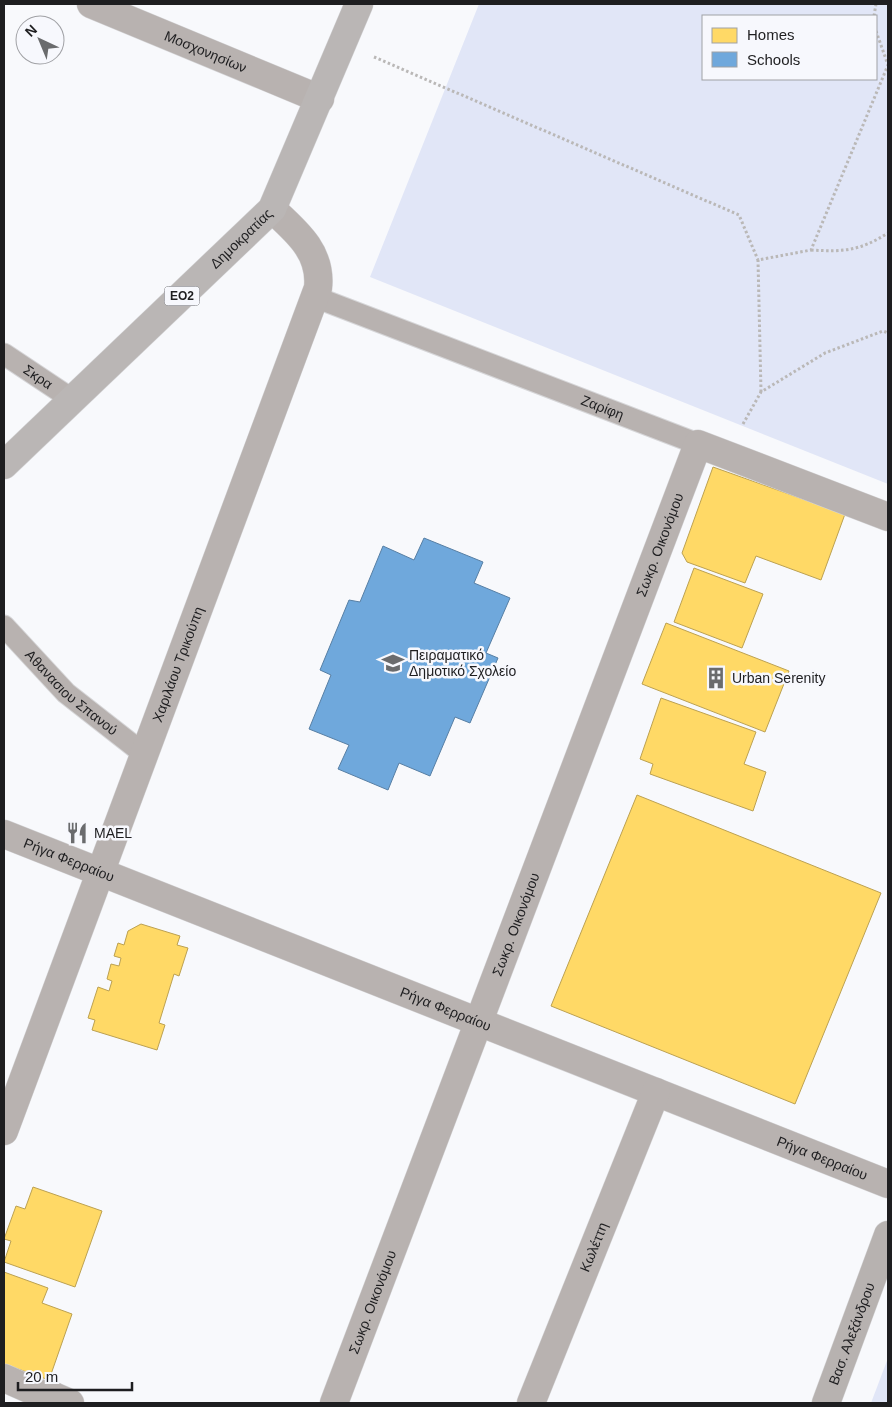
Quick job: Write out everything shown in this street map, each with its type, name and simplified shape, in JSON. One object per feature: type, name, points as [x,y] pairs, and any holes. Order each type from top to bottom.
[{"type":"main road","name":"Δημοκρατίας","points":[[4,464],[272,210],[359,4]]},
{"type":"main road","name":"Βασ. Αλεξάνδρου","points":[[826,1403],[888,1235]]},
{"type":"street","name":"Μοσχονησίων","points":[[91,4],[320,99]]},
{"type":"street","name":"Χαριλάου Τρικούπη","points":[[4,1131],[315,297],[318,272],[313,254],[298,233],[272,210]]},
{"type":"street","name":"Ζαρίφη","points":[[315,297],[888,517]]},
{"type":"street","name":"Σκρα","points":[[4,354],[73,400]]},
{"type":"street","name":"Σωκρ. Οικονόμου","points":[[334,1403],[698,444]]},
{"type":"street","name":"Αθανασιου Σπανού","points":[[4,626],[66,692],[144,754]]},
{"type":"street","name":"Ρήγα Φερραίου","points":[[4,834],[888,1184]]},
{"type":"street","name":"Κωλέττη","points":[[530,1403],[656,1092]]},
{"type":"street","points":[[4,1378],[38,1393],[70,1403]]},
{"type":"path","points":[[811,250],[888,66],[877,35]]},
{"type":"path","points":[[343,43],[739,215],[758,260],[762,392]]},
{"type":"path","points":[[758,260],[811,250],[838,252],[860,248],[888,233]]},
{"type":"path","points":[[725,454],[762,392],[825,353],[883,331],[888,333]]},
{"type":"shaded area","points":[[479,4],[888,4],[888,484],[370,277]]},
{"type":"shaded area","points":[[888,1358],[888,1403],[871,1403]]},
{"type":"building: Homes","points":[[713,467],[845,514],[821,580],[756,556],[745,583],[687,562],[682,553]]},
{"type":"building: Homes","points":[[694,568],[763,594],[742,648],[674,622]]},
{"type":"building: Homes","name":"Urban Serenity","points":[[666,623],[789,671],[765,732],[642,684]]},
{"type":"building: Homes","points":[[661,698],[756,732],[744,764],[766,772],[753,811],[650,774],[653,764],[640,759]]},
{"type":"building: Homes","points":[[637,795],[881,893],[795,1104],[551,1006]]},
{"type":"building: Homes","points":[[141,924],[180,936],[177,945],[188,948],[179,976],[174,974],[159,1023],[165,1025],[157,1050],[92,1030],[95,1020],[88,1018],[98,987],[109,991],[112,981],[107,979],[111,964],[119,966],[121,958],[114,956],[118,943],[124,945],[128,931]]},
{"type":"building: Homes","points":[[33,1187],[102,1211],[75,1287],[4,1262],[11,1241],[4,1239],[16,1206],[25,1209]]},
{"type":"building: Homes","points":[[4,1272],[48,1288],[42,1303],[72,1314],[49,1380],[4,1364]]},
{"type":"building: Schools","points":[[424,538],[483,562],[474,583],[510,598],[486,653],[498,658],[470,723],[455,717],[430,776],[399,763],[388,790],[338,769],[349,745],[309,729],[331,675],[320,670],[349,600],[360,602],[383,546],[414,560]]},
{"type":"place","name":"Πειραματικό Δημοτικό Σχολείο","points":[[393,663]]},
{"type":"place","name":"Urban Serenity","points":[[716,678]]},
{"type":"place","name":"MAEL","points":[[77,833]]}]
